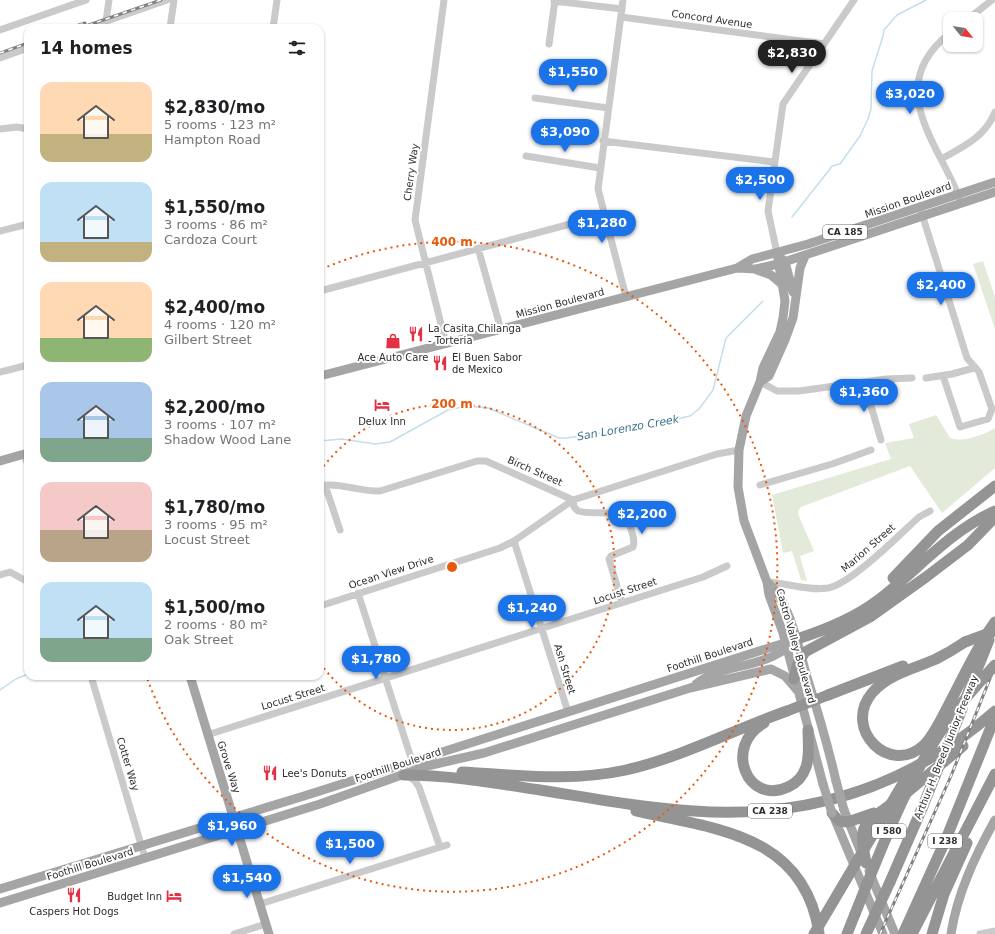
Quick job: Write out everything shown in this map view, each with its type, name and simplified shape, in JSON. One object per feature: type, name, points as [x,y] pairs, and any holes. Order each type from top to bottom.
[{"type":"highway","points":[[853,615],[880,592],[942,528],[995,486]]},
{"type":"highway","points":[[797,639],[822,630],[853,615],[880,599],[952,536],[995,511]]},
{"type":"highway","points":[[794,679],[801,655],[870,617],[926,578],[968,545],[995,517]]},
{"type":"highway","points":[[849,628],[900,587],[926,563],[933,552]]},
{"type":"highway","points":[[965,642],[937,659],[890,679],[872,693],[866,702],[862,718],[866,735],[874,746],[886,752],[902,755],[915,751],[925,744],[946,709],[981,642],[995,622]]},
{"type":"highway","name":"Arthur H. Breed Junior Freeway","points":[[866,934],[923,806],[995,625]]},
{"type":"highway","points":[[404,774],[435,771],[552,777],[603,774],[663,760],[995,631]]},
{"type":"highway","name":"I 580","points":[[847,934],[898,808],[929,750],[952,715],[995,665]]},
{"type":"highway","points":[[787,712],[758,727],[745,743],[742,755],[743,764],[746,773],[754,783],[764,789],[776,790],[790,786],[799,780],[807,764],[808,730]]},
{"type":"highway","name":"CA 238","points":[[404,774],[441,775],[683,810],[745,812],[791,808],[842,798],[896,777],[948,748],[995,712]]},
{"type":"highway","points":[[866,863],[861,839],[863,827],[869,820],[899,798],[967,742],[995,716]]},
{"type":"highway","name":"I 238","points":[[908,931],[995,716]]},
{"type":"highway","points":[[814,934],[901,786],[912,769],[929,750]]},
{"type":"highway","points":[[908,931],[995,774]]},
{"type":"highway","points":[[932,934],[944,894],[995,774]]},
{"type":"highway","points":[[522,787],[718,830],[753,842],[780,860],[798,880],[811,905],[819,934]]},
{"type":"highway","points":[[832,813],[839,821],[848,822],[872,814],[899,798]]},
{"type":"main road","name":"Mission Boulevard","points":[[324,375],[737,268],[752,259],[808,244],[995,183]]},
{"type":"main road","name":"Mission Boulevard","points":[[737,268],[756,269],[782,263],[995,192]]},
{"type":"main road","points":[[777,253],[792,284],[794,301]]},
{"type":"main road","points":[[760,382],[769,376],[785,340],[792,318],[800,268],[805,256]]},
{"type":"main road","points":[[767,582],[751,544],[742,515],[738,479],[739,450],[746,416],[760,382],[763,368],[782,323],[785,301],[782,285],[782,263]]},
{"type":"main road","points":[[756,269],[771,275],[782,285]]},
{"type":"main road","points":[[0,461],[24,454]]},
{"type":"main road","name":"Castro Valley Boulevard","points":[[767,582],[779,596],[797,639],[827,741],[844,810],[895,934]]},
{"type":"main road","name":"Castro Valley Boulevard","points":[[767,582],[770,600],[786,646],[832,813],[883,934]]},
{"type":"main road","points":[[786,646],[797,639]]},
{"type":"main road","name":"Foothill Boulevard","points":[[0,903],[320,804],[442,761],[484,753],[690,688],[706,678],[773,657],[786,646]]},
{"type":"main road","name":"Foothill Boulevard","points":[[0,889],[568,712],[786,646]]},
{"type":"main road","points":[[690,688],[768,669],[783,674],[797,690]]},
{"type":"main road","name":"Grove Way","points":[[191,680],[269,934]]},
{"type":"main road","points":[[951,934],[955,915],[966,881],[995,820]]},
{"type":"street","points":[[0,30],[86,0]]},
{"type":"street","points":[[106,24],[109,0]]},
{"type":"street","points":[[108,24],[167,0]]},
{"type":"street","points":[[171,24],[174,0]]},
{"type":"street","points":[[274,24],[277,0]]},
{"type":"street","name":"Cherry Way","points":[[444,0],[415,214],[418,234],[446,344]]},
{"type":"street","points":[[549,44],[554,0],[622,9]]},
{"type":"street","points":[[623,0],[603,141],[598,189],[626,297]]},
{"type":"street","points":[[777,253],[768,211],[783,104],[854,0]]},
{"type":"street","points":[[977,12],[992,0]]},
{"type":"street","name":"Concord Avenue","points":[[620,17],[824,44]]},
{"type":"street","points":[[943,40],[930,52],[916,89],[923,125],[962,204]]},
{"type":"street","points":[[0,58],[24,49]]},
{"type":"street","points":[[535,98],[608,108]]},
{"type":"street","points":[[941,159],[974,141],[987,126],[995,112]]},
{"type":"street","points":[[0,129],[24,128]]},
{"type":"street","points":[[603,141],[774,162]]},
{"type":"street","points":[[526,156],[600,168]]},
{"type":"street","points":[[920,207],[967,358],[982,378],[992,409],[992,414],[988,419],[960,427],[943,376]]},
{"type":"street","points":[[324,290],[604,215]]},
{"type":"street","points":[[0,231],[24,225]]},
{"type":"street","points":[[478,248],[501,330]]},
{"type":"street","points":[[0,372],[24,366]]},
{"type":"street","points":[[926,378],[943,376],[974,368]]},
{"type":"street","points":[[760,382],[770,388],[784,392],[803,391],[886,379],[912,378]]},
{"type":"street","points":[[864,382],[881,440]]},
{"type":"street","points":[[573,500],[717,454],[739,450]]},
{"type":"street","points":[[760,485],[832,464],[871,450]]},
{"type":"street","name":"Birch Street","points":[[324,486],[340,485],[380,491],[477,461],[486,461],[573,500],[574,507],[578,511],[618,514],[624,516],[628,522],[635,542],[633,547],[611,556],[609,559],[622,603]]},
{"type":"street","points":[[324,489],[340,530]]},
{"type":"street","name":"Ocean View Drive","points":[[324,605],[500,548],[514,541],[573,500]]},
{"type":"street","name":"Marion Street","points":[[767,582],[814,588],[828,588],[839,585],[855,574],[919,517],[930,511]]},
{"type":"street","name":"Ash Street","points":[[514,541],[568,712]]},
{"type":"street","name":"Locust Street","points":[[207,735],[703,577],[727,566]]},
{"type":"street","points":[[0,575],[10,572],[24,580]]},
{"type":"street","points":[[358,593],[412,761]]},
{"type":"street","name":"Cotter Way","points":[[92,680],[145,858]]},
{"type":"street","points":[[260,904],[443,846],[419,786],[413,779],[404,774]]},
{"type":"street","points":[[234,934],[266,924]]},
{"type":"street","points":[[980,934],[995,931]]},
{"type":"green space","points":[[983,261],[995,297],[995,329],[973,264]]},
{"type":"green space","points":[[936,415],[950,438],[961,440],[973,438],[995,428],[995,468],[942,513],[910,466],[801,507],[798,514],[814,551],[800,556],[807,581],[801,580],[792,551],[783,553],[772,495],[891,459],[885,443],[914,438],[909,424]]},
{"type":"waterway","name":"San Lorenzo Creek","points":[[792,217],[832,166],[840,164],[860,136],[871,109],[872,71],[884,30],[897,15],[926,0]]},
{"type":"waterway","name":"San Lorenzo Creek","points":[[324,441],[342,439],[375,444],[390,442],[448,410],[467,406],[488,408],[559,438],[638,428],[690,416],[699,409],[713,390],[726,338],[763,301]]},
{"type":"waterway","name":"San Lorenzo Creek","points":[[0,690],[16,679],[24,676]]},
{"type":"railway","points":[[92,24],[161,0]]},
{"type":"railway","points":[[0,53],[24,44]]},
{"type":"railway","points":[[880,934],[951,776],[995,666]]},
{"type":"place","name":"La Casita Chilanga - Torteria","points":[[416,334]]},
{"type":"place","name":"Ace Auto Care","points":[[393,341]]},
{"type":"place","name":"El Buen Sabor de Mexico","points":[[440,363]]},
{"type":"place","name":"Delux Inn","points":[[382,405]]},
{"type":"place","name":"Lee's Donuts","points":[[270,773]]},
{"type":"place","name":"Caspers Hot Dogs","points":[[74,895]]},
{"type":"place","name":"Budget Inn","points":[[174,896]]}]
